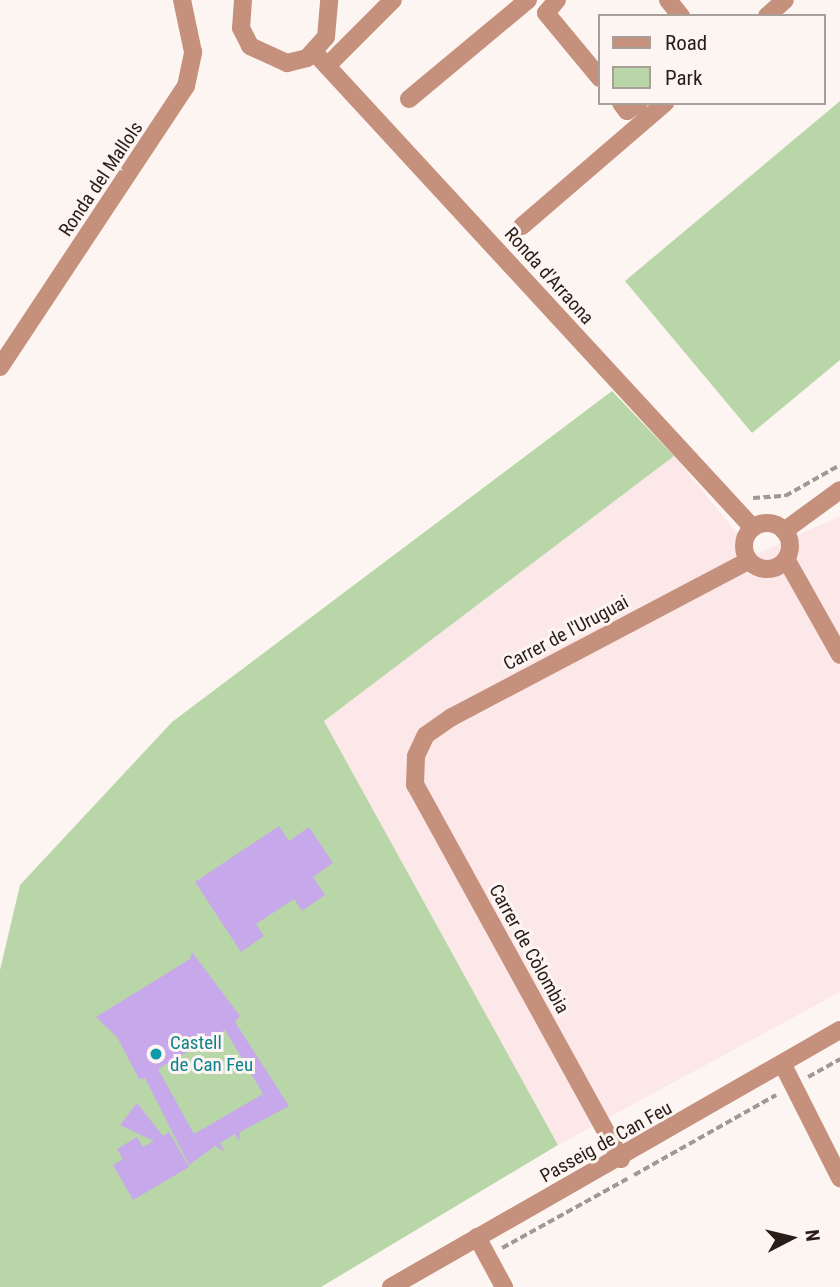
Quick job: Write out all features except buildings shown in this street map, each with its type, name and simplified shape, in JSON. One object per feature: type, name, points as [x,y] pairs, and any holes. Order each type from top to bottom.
[{"type":"street","name":"Ronda del Mallols","points":[[0,367],[186,86],[193,52],[182,0]]},
{"type":"street","points":[[234,0],[242,9],[250,46],[267,59],[287,63],[321,59],[393,0]]},
{"type":"street","points":[[409,99],[528,0]]},
{"type":"street","points":[[556,0],[546,13],[598,76]]},
{"type":"street","points":[[668,0],[679,14]]},
{"type":"street","points":[[769,14],[785,0]]},
{"type":"street","points":[[321,59],[330,2]]},
{"type":"street","name":"Ronda d'Arraona","points":[[321,59],[753,528]]},
{"type":"street","points":[[622,105],[627,111],[636,105]]},
{"type":"street","points":[[522,226],[663,105]]},
{"type":"street","points":[[784,531],[840,490]]},
{"type":"street","points":[[784,531],[765,523],[753,528],[744,540],[748,561],[773,569],[786,559]]},
{"type":"street","points":[[784,531],[786,559],[840,655]]},
{"type":"street","name":"Carrer de l'Uruguai","points":[[416,756],[426,735],[452,717],[748,561]]},
{"type":"street","name":"Carrer de Còlombia","points":[[416,756],[415,785],[621,1159]]},
{"type":"street","name":"Passeig de Can Feu","points":[[391,1287],[621,1159],[840,1030]]},
{"type":"street","points":[[783,1065],[840,1178]]},
{"type":"street","points":[[477,1237],[504,1287]]},
{"type":"path","points":[[802,487],[840,465]]},
{"type":"path","points":[[794,491],[808,513]]},
{"type":"path","points":[[488,1256],[840,1059]]},
{"type":"shaded area","points":[[674,456],[755,555],[840,516],[840,992],[558,1145],[324,721]]},
{"type":"green space","points":[[840,101],[840,360],[752,433],[625,281]]},
{"type":"green space","points":[[612,391],[674,456],[324,721],[558,1145],[321,1287],[0,1287],[0,970],[20,885],[172,722]]},
{"type":"place","name":"Castell de Can Feu","points":[[156,1054]]}]
